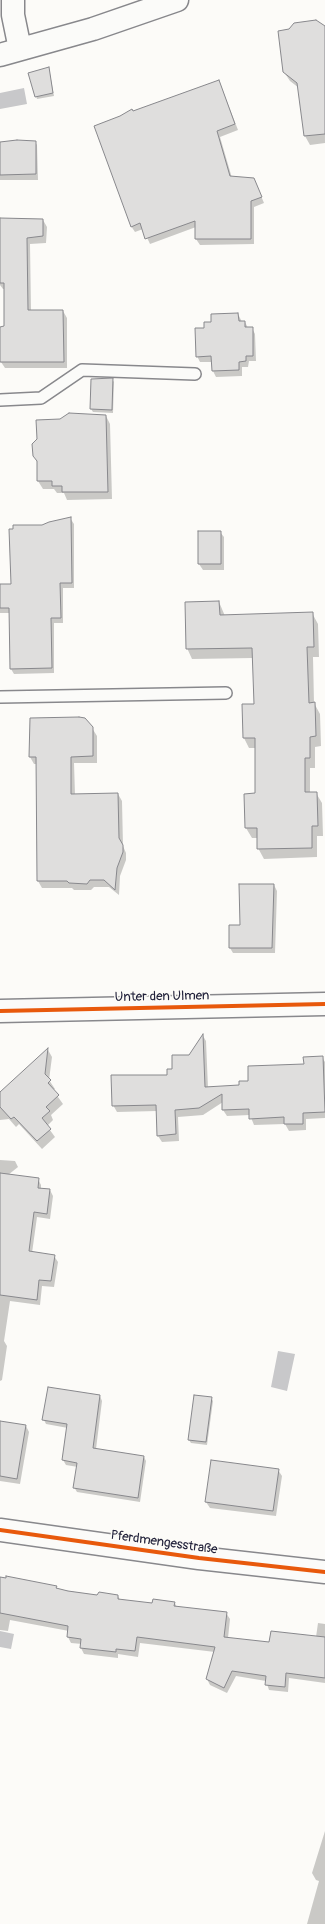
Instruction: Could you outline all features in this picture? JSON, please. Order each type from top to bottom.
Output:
[{"type":"street","points":[[14,0],[10,52],[93,29],[177,0]]},
{"type":"street","name":"Unter den Ulmen","points":[[0,1011],[325,1004]]},
{"type":"street","name":"Pferdmengesstraße","points":[[0,1530],[199,1558],[325,1572]]},
{"type":"lane","points":[[0,400],[41,398],[82,370],[195,374]]},
{"type":"lane","points":[[0,697],[226,693]]},
{"type":"shaded area","points":[[24,88],[27,104],[0,109],[0,93]]},
{"type":"shaded area","points":[[278,1351],[295,1354],[287,1391],[271,1387]]},
{"type":"shaded area","points":[[0,1631],[14,1634],[11,1649],[0,1647]]},
{"type":"building","points":[[316,20],[325,26],[325,134],[304,136],[297,83],[283,72],[278,31],[289,29],[294,23]]},
{"type":"building","points":[[49,67],[53,93],[35,97],[28,73]]},
{"type":"building","points":[[219,80],[235,124],[217,131],[230,176],[254,178],[262,197],[251,201],[251,239],[195,239],[195,221],[145,239],[140,223],[131,227],[94,126],[120,116],[132,109],[133,111]]},
{"type":"building","points":[[17,140],[36,141],[36,174],[0,175],[0,142]]},
{"type":"building","points":[[0,218],[43,219],[43,236],[27,238],[28,310],[63,310],[64,362],[0,362],[0,327],[4,326],[4,283],[0,283]]},
{"type":"building","points":[[238,313],[239,321],[245,321],[245,327],[253,327],[253,356],[246,356],[246,361],[239,362],[239,370],[212,371],[211,356],[196,357],[195,328],[204,328],[204,322],[211,322],[211,314]]},
{"type":"building","points":[[113,378],[112,410],[90,409],[91,379]]},
{"type":"building","points":[[69,413],[106,415],[108,492],[62,492],[62,486],[52,486],[52,481],[37,481],[37,461],[33,456],[32,444],[37,439],[36,420],[60,419]]},
{"type":"building","points":[[71,517],[72,583],[60,583],[61,618],[51,618],[52,668],[10,669],[9,608],[0,608],[0,584],[11,584],[9,529],[13,529],[13,525],[42,525]]},
{"type":"building","points":[[198,531],[221,531],[221,564],[198,564]]},
{"type":"building","points":[[219,601],[220,615],[313,612],[314,647],[307,647],[309,703],[315,702],[316,736],[310,737],[310,758],[305,758],[305,792],[317,792],[318,826],[312,826],[312,848],[257,849],[257,828],[245,828],[244,794],[255,793],[255,738],[243,738],[242,704],[254,704],[252,648],[186,649],[185,602]]},
{"type":"building","points":[[30,718],[85,718],[93,727],[93,756],[71,757],[71,794],[118,793],[119,838],[123,845],[123,852],[117,868],[115,890],[104,880],[90,880],[87,884],[69,883],[67,881],[37,881],[36,757],[29,757]]},
{"type":"building","points":[[239,884],[274,884],[272,948],[229,948],[229,925],[240,925]]},
{"type":"building","points":[[203,1034],[205,1087],[239,1085],[239,1081],[248,1081],[248,1066],[304,1064],[303,1057],[323,1056],[325,1112],[303,1113],[303,1124],[284,1124],[284,1117],[249,1119],[249,1109],[222,1110],[222,1094],[199,1108],[175,1110],[176,1134],[157,1136],[156,1105],[112,1106],[111,1075],[167,1075],[167,1069],[172,1069],[172,1055],[189,1055]]},
{"type":"building","points":[[48,1048],[45,1074],[51,1080],[48,1083],[59,1095],[46,1107],[50,1111],[42,1118],[51,1129],[37,1141],[14,1117],[11,1119],[0,1107],[0,1092]]},
{"type":"building","points":[[0,1173],[39,1178],[38,1188],[50,1189],[47,1214],[34,1212],[29,1251],[55,1255],[51,1281],[39,1280],[37,1300],[0,1295]]},
{"type":"building","points":[[48,1387],[100,1395],[93,1448],[144,1456],[138,1498],[73,1488],[77,1463],[62,1460],[67,1424],[42,1420]]},
{"type":"building","points":[[194,1395],[212,1397],[206,1442],[188,1440]]},
{"type":"building","points":[[0,1421],[26,1425],[17,1479],[0,1476]]},
{"type":"building","points":[[211,1460],[279,1469],[273,1511],[205,1502]]},
{"type":"building","points":[[6,1576],[57,1586],[56,1588],[68,1591],[97,1595],[99,1592],[118,1595],[118,1599],[152,1603],[153,1599],[175,1602],[174,1606],[227,1612],[224,1637],[269,1642],[271,1631],[325,1637],[325,1678],[286,1673],[285,1687],[265,1685],[266,1676],[232,1671],[224,1688],[206,1679],[215,1647],[137,1637],[135,1651],[116,1649],[116,1652],[80,1648],[81,1639],[67,1637],[68,1626],[0,1613],[0,1577],[6,1578]]},
{"type":"cycle path","points":[[0,1011],[325,1004]]},
{"type":"cycle path","points":[[0,1530],[199,1558],[325,1572]]}]
